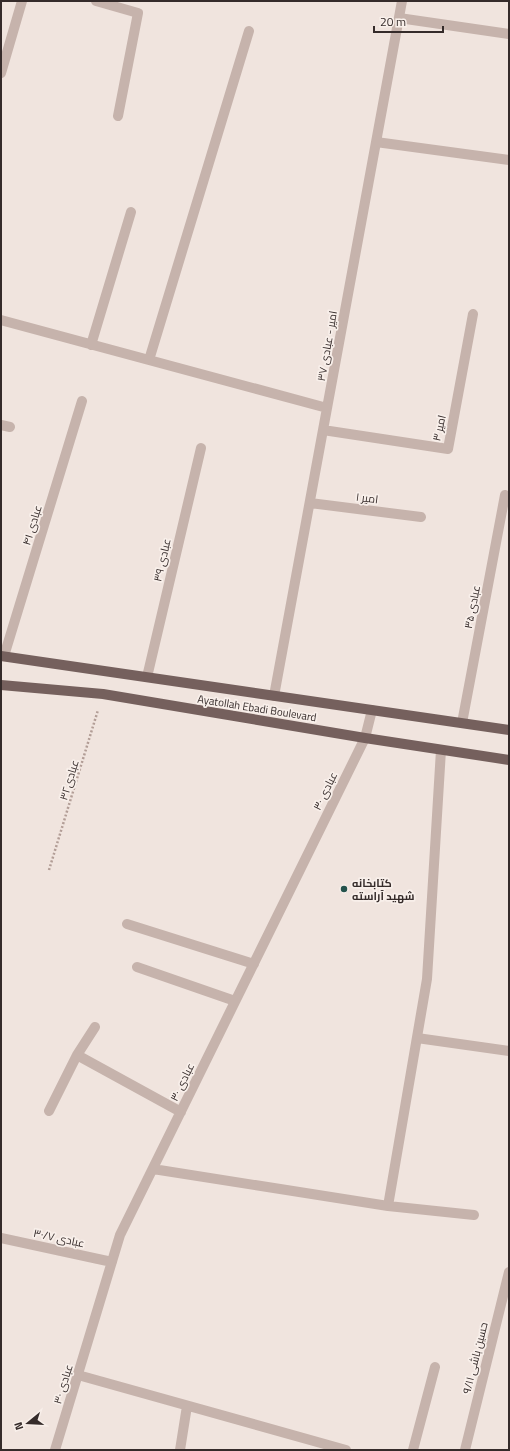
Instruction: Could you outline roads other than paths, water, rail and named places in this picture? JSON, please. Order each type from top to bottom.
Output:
[{"type":"main road","name":"Ayatollah Ebadi Boulevard","points":[[3,656],[509,730]]},
{"type":"main road","name":"Ayatollah Ebadi Boulevard","points":[[1,684],[103,694],[365,738],[509,760]]},
{"type":"street","points":[[1,73],[22,1]]},
{"type":"street","points":[[96,1],[138,13],[118,116]]},
{"type":"street","name":"امیر - عبادی ۳۷","points":[[274,696],[402,1]]},
{"type":"street","points":[[399,18],[509,34]]},
{"type":"street","points":[[149,360],[249,31]]},
{"type":"street","points":[[376,142],[509,160]]},
{"type":"street","points":[[91,345],[131,212]]},
{"type":"street","name":"امیر ۳","points":[[323,430],[448,449],[473,314]]},
{"type":"street","points":[[1,320],[327,408]]},
{"type":"street","name":"عبادی ۴۱","points":[[3,656],[82,401]]},
{"type":"street","name":"عبادی ۳۹","points":[[147,677],[201,448]]},
{"type":"street","name":"عبادی ۳۵","points":[[462,723],[505,495]]},
{"type":"street","name":"امیر ۱","points":[[310,503],[421,517]]},
{"type":"street","name":"عبادی ۳۰","points":[[55,1450],[120,1234],[365,738],[372,710]]},
{"type":"street","points":[[388,1206],[427,979],[441,750]]},
{"type":"street","points":[[127,924],[254,964]]},
{"type":"street","points":[[137,967],[235,1002]]},
{"type":"street","points":[[49,1111],[77,1055],[95,1027]]},
{"type":"street","points":[[417,1038],[509,1051]]},
{"type":"street","points":[[77,1055],[181,1112]]},
{"type":"street","points":[[153,1169],[388,1206],[474,1215]]},
{"type":"street","name":"عبادی ۳۰/۷","points":[[1,1238],[112,1262]]},
{"type":"street","name":"حسین باشی ۹/۱۱","points":[[465,1450],[509,1272]]},
{"type":"street","points":[[413,1450],[435,1367]]},
{"type":"street","points":[[78,1375],[332,1448],[346,1450]]},
{"type":"street","points":[[180,1450],[187,1406]]},
{"type":"place","name":"کتابخانه شهید آراسته","points":[[344,889]]}]
